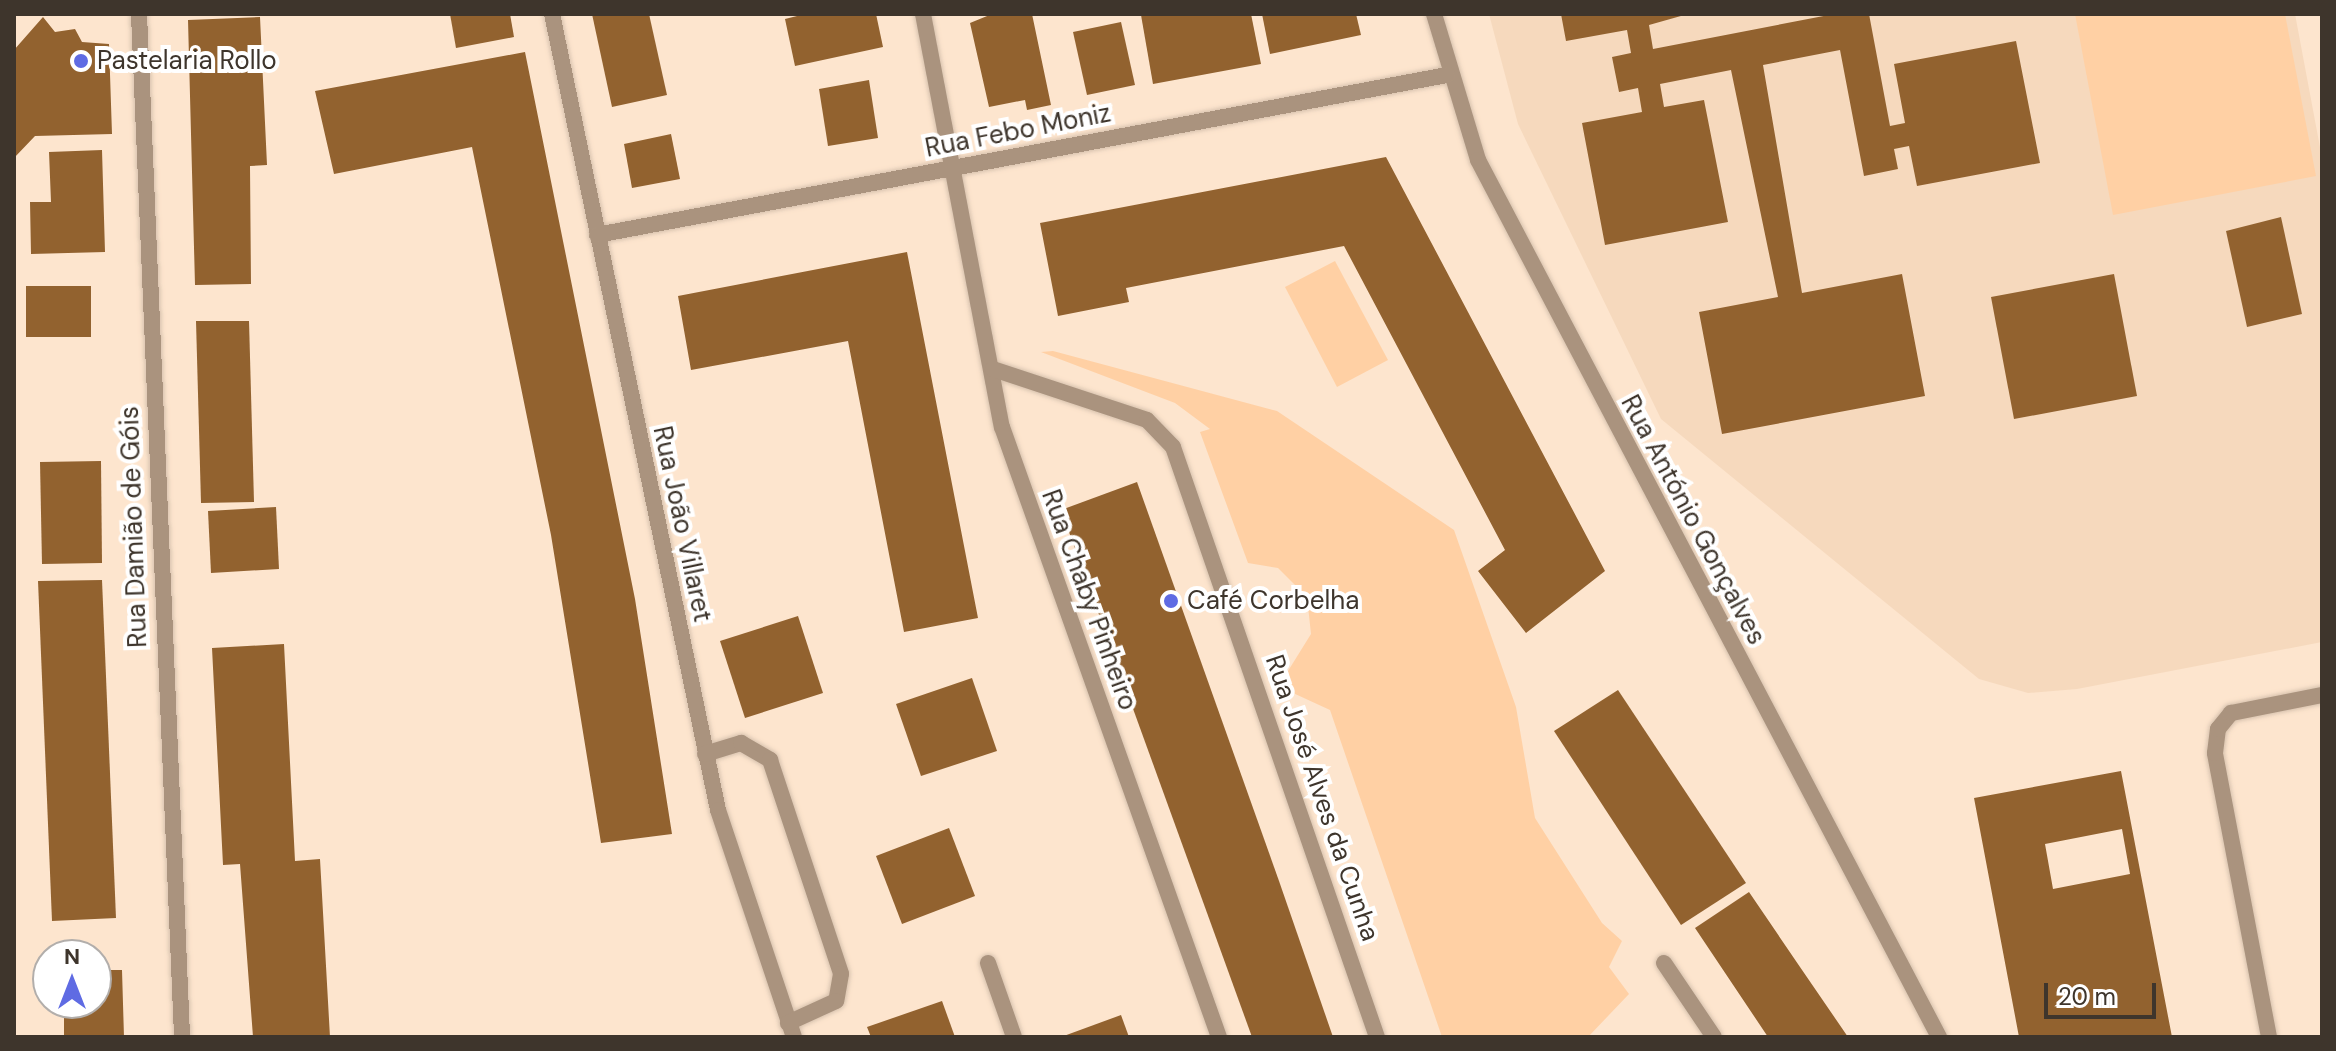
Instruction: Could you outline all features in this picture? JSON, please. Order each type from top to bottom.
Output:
[{"type":"street","name":"Rua Damião de Góis","points":[[139,14],[182,1037]]},
{"type":"street","name":"Rua João Villaret","points":[[552,14],[705,754],[750,920],[791,1030]]},
{"type":"street","name":"Rua Chaby Pinheiro","points":[[923,14],[1002,427],[1219,1037]]},
{"type":"street","name":"Rua António Gonçalves","points":[[1434,14],[1447,75],[1478,160],[1939,1037]]},
{"type":"street","name":"Rua Febo Moniz","points":[[597,235],[1447,75]]},
{"type":"street","name":"Rua José Alves da Cunha","points":[[993,369],[1147,420],[1173,447],[1377,1037]]},
{"type":"street","points":[[2269,1037],[2215,753],[2218,729],[2231,713],[2322,695]]},
{"type":"street","points":[[705,754],[741,743],[770,760],[841,974],[836,1001],[791,1030]]},
{"type":"street","points":[[988,963],[1014,1037]]},
{"type":"street","points":[[1664,963],[1714,1037]]},
{"type":"shaded area","points":[[1489,14],[2295,14],[2322,158],[2322,642],[2077,689],[2028,693],[1979,679],[1661,419],[1518,124]]},
{"type":"shaded area","points":[[2075,14],[2285,14],[2316,176],[2113,215]]},
{"type":"shaded area","points":[[1335,261],[1388,360],[1337,387],[1285,287]]},
{"type":"shaded area","points":[[1053,351],[1277,411],[1454,530],[1516,707],[1535,818],[1602,923],[1622,941],[1609,967],[1629,994],[1588,1037],[1442,1037],[1330,710],[1293,693],[1288,671],[1311,634],[1307,597],[1278,568],[1248,563],[1200,432],[1210,429],[1175,403],[1041,352]]},
{"type":"building","points":[[450,14],[510,14],[514,37],[456,48]]},
{"type":"building","points":[[592,14],[649,14],[667,95],[612,107]]},
{"type":"building","points":[[805,14],[876,14],[883,47],[795,66],[785,19]]},
{"type":"building","points":[[992,14],[1032,14],[1051,105],[1027,110],[1025,100],[989,107],[970,23]]},
{"type":"building","points":[[1251,14],[1261,64],[1153,84],[1141,15]]},
{"type":"building","points":[[1262,14],[1356,14],[1361,35],[1270,54]]},
{"type":"building","points":[[1561,14],[1688,14],[1649,25],[1653,49],[1834,14],[1869,14],[1890,126],[1905,123],[1894,64],[2016,41],[2040,163],[1917,186],[1909,146],[1894,149],[1898,169],[1864,176],[1840,50],[1763,65],[1802,293],[1902,274],[1925,396],[1722,434],[1699,312],[1778,297],[1731,70],[1660,84],[1664,107],[1704,100],[1728,222],[1605,245],[1582,123],[1642,112],[1638,88],[1619,92],[1612,57],[1631,53],[1627,30],[1566,41]]},
{"type":"building","points":[[43,17],[55,32],[75,29],[82,42],[109,44],[112,134],[35,136],[14,158],[14,50]]},
{"type":"building","points":[[260,17],[267,165],[250,166],[251,284],[195,285],[188,20]]},
{"type":"building","points":[[1121,22],[1135,85],[1087,95],[1073,32]]},
{"type":"building","points":[[525,52],[635,599],[672,834],[601,843],[551,535],[472,147],[334,174],[315,91]]},
{"type":"building","points":[[869,80],[878,138],[828,146],[819,89]]},
{"type":"building","points":[[671,134],[680,179],[632,188],[624,144]]},
{"type":"building","points":[[102,150],[105,252],[31,254],[30,202],[51,202],[49,152]]},
{"type":"building","points":[[1386,157],[1605,571],[1526,633],[1478,571],[1505,550],[1344,246],[1126,288],[1129,302],[1058,316],[1040,223]]},
{"type":"building","points":[[2281,217],[2302,314],[2247,327],[2226,231]]},
{"type":"building","points":[[907,252],[978,618],[904,632],[848,341],[691,370],[678,296]]},
{"type":"building","points":[[2114,274],[2137,396],[2014,419],[1991,297]]},
{"type":"building","points":[[26,286],[91,286],[91,337],[26,337]]},
{"type":"building","points":[[196,321],[249,321],[254,502],[201,503]]},
{"type":"building","points":[[101,461],[102,563],[42,564],[40,462]]},
{"type":"building","points":[[1137,482],[1333,1037],[1252,1037],[1061,510]]},
{"type":"building","points":[[276,507],[279,569],[211,573],[208,511]]},
{"type":"building","points":[[102,580],[116,918],[52,921],[38,581]]},
{"type":"building","points":[[798,616],[823,693],[745,718],[720,641]]},
{"type":"building","points":[[284,644],[295,861],[320,859],[330,1037],[253,1037],[240,864],[223,865],[212,648]]},
{"type":"building","points":[[972,678],[997,751],[921,776],[896,704]]},
{"type":"building","points":[[1618,690],[1746,883],[1681,925],[1554,731]]},
{"type":"building","points":[[2121,771],[2172,1037],[2019,1037],[1974,798]],"holes":[[[2122,829],[2130,874],[2053,889],[2045,844]]]},
{"type":"building","points":[[949,828],[975,896],[902,924],[876,856]]},
{"type":"building","points":[[1749,892],[1848,1037],[1768,1037],[1695,928]]},
{"type":"building","points":[[112,970],[122,970],[124,1037],[64,1037],[64,1019],[112,1019]]},
{"type":"building","points":[[942,1001],[955,1037],[871,1037],[867,1027]]},
{"type":"building","points":[[1121,1015],[1129,1037],[1061,1037]]},
{"type":"place","name":"Pastelaria Rollo","points":[[81,61]]},
{"type":"place","name":"Café Corbelha","points":[[1171,601]]}]
